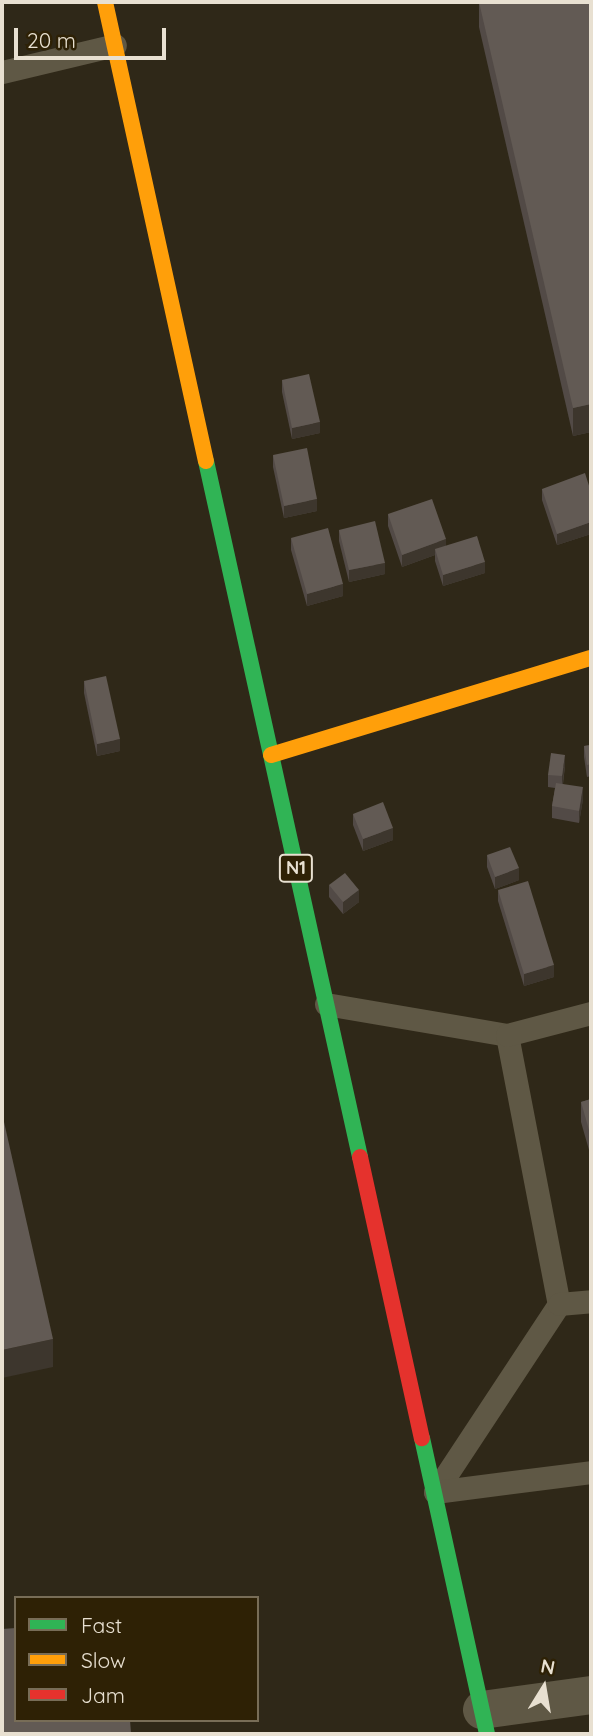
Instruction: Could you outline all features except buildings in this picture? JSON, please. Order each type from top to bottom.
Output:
[{"type":"main road","name":"N1","points":[[105,2],[485,1722]]},
{"type":"main road","points":[[271,755],[591,658]]},
{"type":"street","points":[[485,1722],[591,1695]]},
{"type":"lane","points":[[2,72],[115,45]]},
{"type":"lane","points":[[326,1004],[506,1034],[591,1013]]},
{"type":"lane","points":[[435,1492],[559,1304],[506,1034]]},
{"type":"lane","points":[[559,1304],[591,1301]]},
{"type":"lane","points":[[435,1492],[591,1472]]},
{"type":"traffic: fast","points":[[206,461],[360,1157]]},
{"type":"traffic: fast","points":[[422,1438],[487,1734]]},
{"type":"traffic: slow","points":[[105,2],[206,461]]},
{"type":"traffic: slow","points":[[271,755],[591,658]]},
{"type":"traffic: jam","points":[[360,1157],[422,1438]]}]
